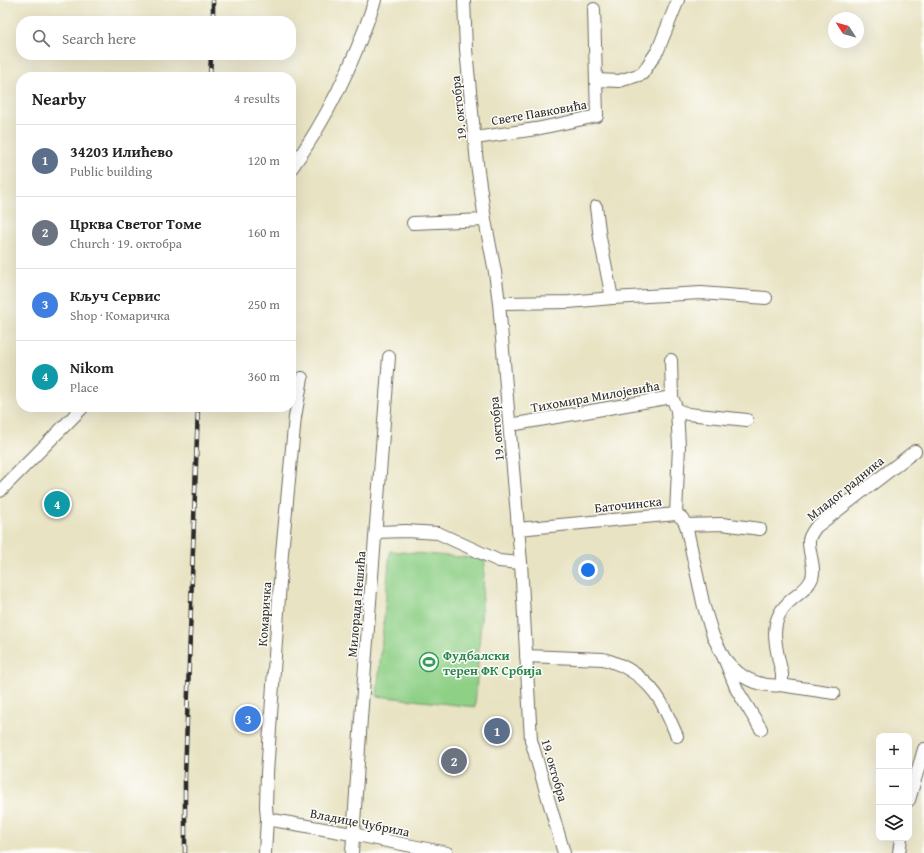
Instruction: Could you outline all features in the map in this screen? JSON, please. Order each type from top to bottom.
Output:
[{"type":"street","points":[[296,161],[328,110],[353,60],[375,0]]},
{"type":"street","name":"19. октобра","points":[[464,0],[466,49],[475,138],[485,220],[495,272],[499,304],[510,425],[521,563],[531,740],[564,853]]},
{"type":"street","points":[[596,80],[619,81],[642,74],[658,50],[678,0]]},
{"type":"street","name":"Свете Павковића","points":[[475,138],[536,129],[597,116],[594,9]]},
{"type":"street","points":[[596,208],[600,238],[612,298]]},
{"type":"street","points":[[413,223],[485,220]]},
{"type":"street","points":[[499,304],[569,302],[701,293],[766,298]]},
{"type":"street","name":"Милорада Нешића","points":[[352,853],[352,834],[389,357]]},
{"type":"street","points":[[671,360],[672,397]]},
{"type":"street","name":"Комаричка","points":[[296,411],[302,378]]},
{"type":"street","name":"Тихомира Милојевића","points":[[510,425],[672,397],[677,410],[679,446],[676,514]]},
{"type":"street","points":[[677,410],[688,414],[747,420]]},
{"type":"street","points":[[0,491],[78,412]]},
{"type":"street","name":"Комаричка","points":[[265,853],[267,780],[282,553],[296,412]]},
{"type":"street","name":"Младог радника","points":[[780,685],[782,674],[774,634],[776,623],[786,605],[812,580],[813,573],[809,540],[811,534],[816,527],[915,451]]},
{"type":"street","name":"Баточинска","points":[[518,529],[676,514],[682,518],[686,525]]},
{"type":"street","points":[[760,529],[722,524],[686,525],[708,622],[713,636],[737,690],[761,729]]},
{"type":"street","points":[[376,532],[406,531],[438,533],[499,561],[521,563]]},
{"type":"street","points":[[526,656],[603,659],[617,663],[629,669],[646,683],[661,702],[677,736]]},
{"type":"street","points":[[724,658],[741,676],[769,686],[780,685],[834,693]]},
{"type":"street","points":[[912,790],[924,749]]},
{"type":"street","name":"Владице Чубрила","points":[[267,819],[440,852]]},
{"type":"street","points":[[899,853],[901,841]]},
{"type":"green space","name":"Фудбалски терен ФК Србија","points":[[390,551],[485,559],[475,707],[377,696]]},
{"type":"railway","points":[[213,0],[213,16]]},
{"type":"railway","points":[[210,72],[211,60]]},
{"type":"railway","points":[[185,853],[185,777],[198,412]]},
{"type":"place","name":"Nikom","points":[[57,504]]},
{"type":"place","name":"Фудбалски терен ФК Србија","points":[[429,662]]},
{"type":"place","name":"Кључ Сервис","points":[[248,719]]},
{"type":"place","name":"34203 Илићево","points":[[497,731]]},
{"type":"place","name":"Црква Светог Томе","points":[[454,761]]}]
